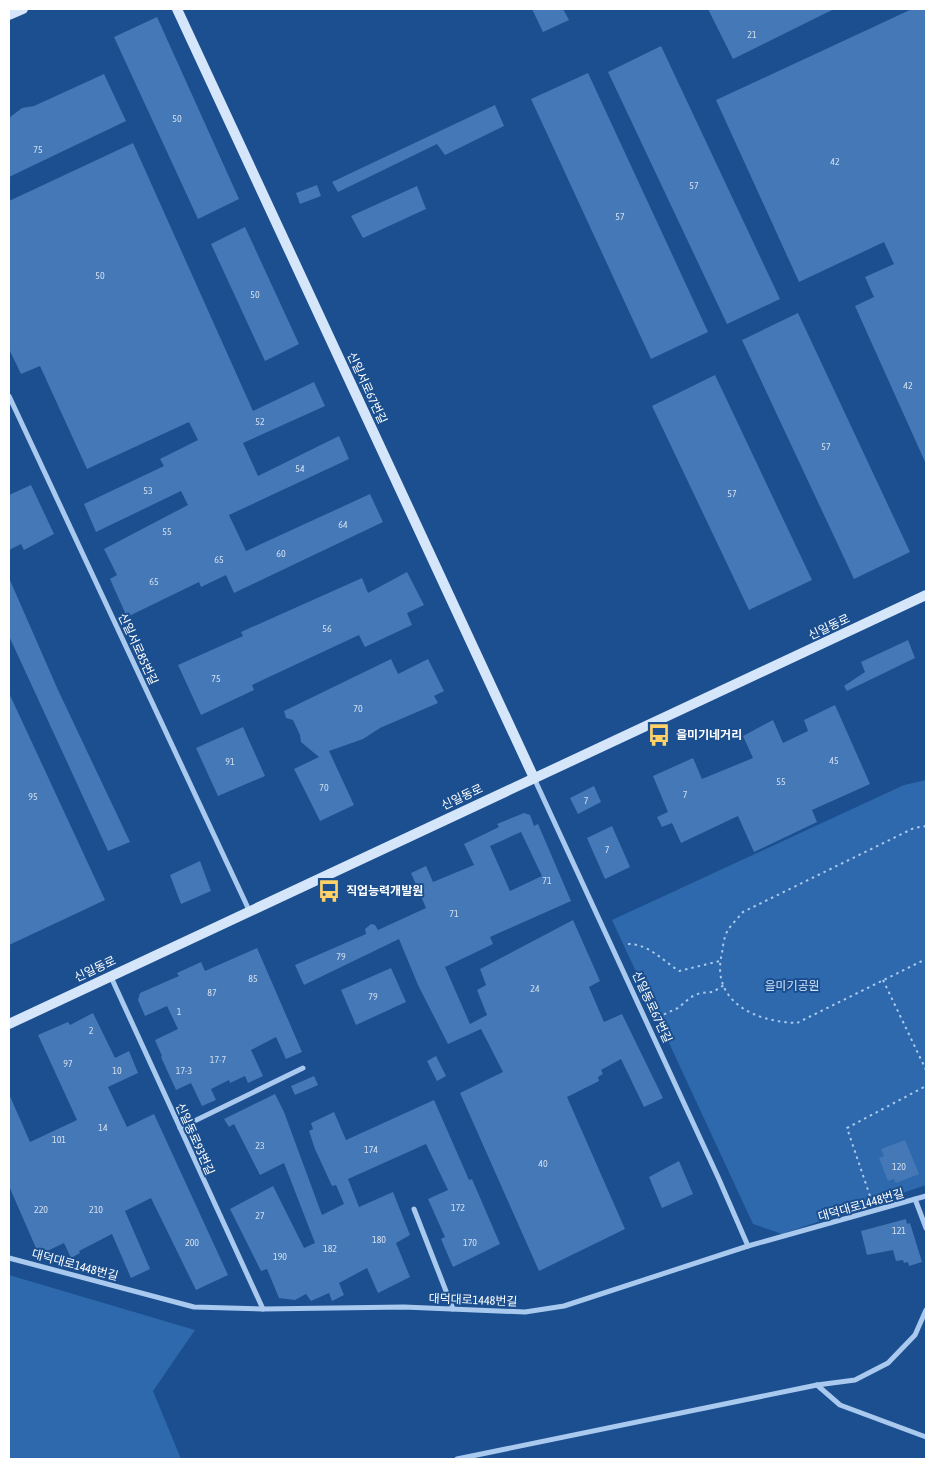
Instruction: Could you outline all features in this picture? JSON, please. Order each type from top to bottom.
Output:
[{"type":"main road","points":[[9,15],[23,9]]},
{"type":"main road","name":"신일서로67번길","points":[[177,9],[534,778]]},
{"type":"main road","name":"신일동로","points":[[9,1024],[249,910],[926,595]]},
{"type":"street","name":"신일서로85번길","points":[[9,396],[249,910]]},
{"type":"street","name":"신일동로67번길","points":[[534,778],[710,1159],[748,1246]]},
{"type":"street","name":"신일동로93번길","points":[[110,976],[263,1309]]},
{"type":"street","points":[[180,1128],[303,1068]]},
{"type":"street","name":"대덕대로1448번길","points":[[9,1258],[194,1306],[263,1309],[404,1307],[525,1312],[564,1306],[748,1246],[926,1196]]},
{"type":"street","points":[[915,1199],[926,1228]]},
{"type":"street","points":[[414,1209],[453,1309]]},
{"type":"street","points":[[457,1459],[817,1385],[855,1380],[888,1363],[915,1335],[926,1310]]},
{"type":"street","points":[[817,1385],[840,1405],[926,1437]]},
{"type":"path","points":[[926,826],[914,828],[743,912],[727,932],[720,961],[724,985],[733,1003],[756,1016],[782,1022],[797,1023],[926,958]]},
{"type":"path","points":[[628,944],[638,944],[649,948],[679,971],[720,961]]},
{"type":"path","points":[[883,980],[926,1070]]},
{"type":"path","points":[[658,1017],[678,1008],[691,997],[700,993],[713,992],[724,985]]},
{"type":"path","points":[[876,1211],[847,1128],[926,1086]]},
{"type":"green space","name":"을미기공원","points":[[926,780],[926,1185],[782,1234],[753,1224],[612,920],[904,785]]},
{"type":"green space","points":[[9,1275],[195,1330],[153,1391],[181,1459],[9,1459]]},
{"type":"building","points":[[532,9],[563,9],[569,20],[543,32]]},
{"type":"building","points":[[708,9],[834,9],[733,59]]},
{"type":"building","points":[[912,9],[926,9],[926,464],[855,306],[874,297],[865,277],[894,264],[884,242],[799,282],[716,100]]},
{"type":"building","points":[[157,17],[239,199],[198,219],[114,37]]},
{"type":"building","points":[[661,46],[780,299],[727,324],[608,72]]},
{"type":"building","points":[[588,73],[708,332],[651,359],[531,99]]},
{"type":"building","points":[[104,74],[126,121],[9,177],[9,118],[22,108],[34,106]]},
{"type":"building","points":[[495,105],[504,126],[445,155],[437,144],[338,192],[332,182]]},
{"type":"building","points":[[133,143],[253,411],[314,382],[325,406],[243,443],[258,476],[339,436],[349,459],[229,515],[246,551],[370,494],[383,522],[234,593],[226,575],[201,587],[199,582],[127,617],[110,579],[117,575],[104,549],[188,505],[181,491],[96,532],[84,504],[164,466],[160,459],[198,440],[189,422],[87,469],[40,366],[21,374],[9,349],[9,201]]},
{"type":"building","points":[[317,185],[321,196],[300,204],[296,193]]},
{"type":"building","points":[[417,186],[426,209],[363,238],[351,216]]},
{"type":"building","points":[[245,227],[299,344],[265,361],[211,244]]},
{"type":"building","points":[[798,313],[910,552],[854,579],[742,340]]},
{"type":"building","points":[[715,375],[812,580],[749,610],[652,406]]},
{"type":"building","points":[[31,485],[54,534],[24,550],[21,544],[9,550],[9,495]]},
{"type":"building","points":[[407,572],[424,605],[407,613],[412,625],[365,647],[359,635],[252,685],[254,690],[201,715],[178,665],[243,636],[241,632],[362,578],[368,593]]},
{"type":"building","points":[[9,578],[58,690],[130,842],[108,851],[9,636]]},
{"type":"building","points":[[908,640],[915,658],[847,691],[844,686],[865,672],[861,662]]},
{"type":"building","points":[[391,659],[398,674],[428,659],[444,691],[434,696],[438,703],[380,728],[363,739],[329,751],[354,805],[320,821],[294,769],[319,757],[301,742],[293,720],[286,718],[284,711]]},
{"type":"building","points":[[9,693],[105,900],[9,945]]},
{"type":"building","points":[[835,705],[870,784],[812,810],[817,822],[754,852],[738,816],[681,843],[672,823],[662,827],[657,817],[668,812],[653,776],[693,758],[702,779],[753,758],[743,736],[773,720],[783,743],[808,731],[804,720]]},
{"type":"building","points":[[243,727],[265,776],[218,796],[196,748]]},
{"type":"building","points":[[594,786],[601,802],[578,814],[570,798]]},
{"type":"building","points":[[524,813],[530,815],[534,826],[538,824],[571,901],[490,937],[493,944],[445,967],[470,1024],[487,1015],[477,990],[486,985],[480,969],[573,920],[600,981],[589,987],[604,1022],[622,1014],[663,1098],[644,1107],[621,1059],[601,1070],[603,1074],[598,1077],[599,1081],[567,1097],[625,1229],[539,1271],[460,1093],[503,1072],[481,1029],[448,1044],[418,985],[399,939],[304,985],[295,965],[366,934],[365,929],[371,924],[375,925],[378,930],[426,908],[411,873],[426,866],[433,882],[474,865],[464,844],[499,827],[497,824]],"holes":[[[521,832],[542,876],[510,891],[490,846]]]},
{"type":"building","points":[[612,826],[630,867],[605,879],[587,838]]},
{"type":"building","points":[[200,861],[211,891],[181,904],[170,875]]},
{"type":"building","points":[[257,948],[302,1052],[286,1059],[276,1037],[251,1050],[263,1076],[248,1083],[245,1076],[230,1083],[229,1080],[211,1089],[216,1100],[202,1106],[191,1083],[176,1090],[155,1040],[178,1029],[167,1006],[145,1016],[138,1000],[140,993],[179,976],[177,973],[201,962],[205,971]]},
{"type":"building","points":[[391,968],[406,1002],[356,1025],[341,990]]},
{"type":"building","points":[[93,1013],[115,1058],[129,1051],[138,1073],[108,1087],[127,1127],[154,1114],[228,1275],[196,1290],[151,1198],[125,1211],[150,1269],[131,1278],[112,1234],[79,1251],[80,1253],[71,1258],[64,1243],[39,1255],[9,1186],[9,1094],[30,1142],[77,1120],[38,1035],[68,1022],[70,1025]]},
{"type":"building","points":[[436,1056],[446,1076],[437,1081],[427,1061]]},
{"type":"building","points":[[314,1076],[318,1085],[295,1095],[291,1086]]},
{"type":"building","points":[[275,1094],[284,1112],[322,1215],[344,1204],[336,1185],[332,1186],[315,1149],[309,1131],[313,1129],[311,1123],[334,1112],[346,1140],[434,1100],[469,1180],[472,1179],[500,1244],[453,1267],[441,1239],[445,1237],[428,1199],[448,1190],[426,1144],[348,1179],[359,1207],[393,1192],[410,1235],[396,1243],[410,1277],[378,1293],[367,1268],[339,1283],[344,1295],[332,1301],[329,1293],[311,1301],[306,1294],[295,1300],[279,1298],[267,1269],[261,1271],[230,1209],[273,1186],[304,1248],[315,1243],[284,1163],[260,1175],[234,1124],[229,1127],[224,1119]]},
{"type":"building","points":[[905,1140],[919,1174],[896,1183],[894,1179],[888,1181],[879,1158],[884,1156],[881,1149]]},
{"type":"building","points":[[679,1161],[693,1194],[662,1208],[649,1177]]},
{"type":"building","points":[[906,1219],[907,1224],[910,1223],[922,1262],[909,1266],[908,1262],[904,1263],[903,1260],[896,1261],[893,1250],[867,1255],[861,1231]]},
{"type":"place","name":"을미기네거리","points":[[659,735]]},
{"type":"place","name":"직업능력개발원","points":[[329,891]]}]
